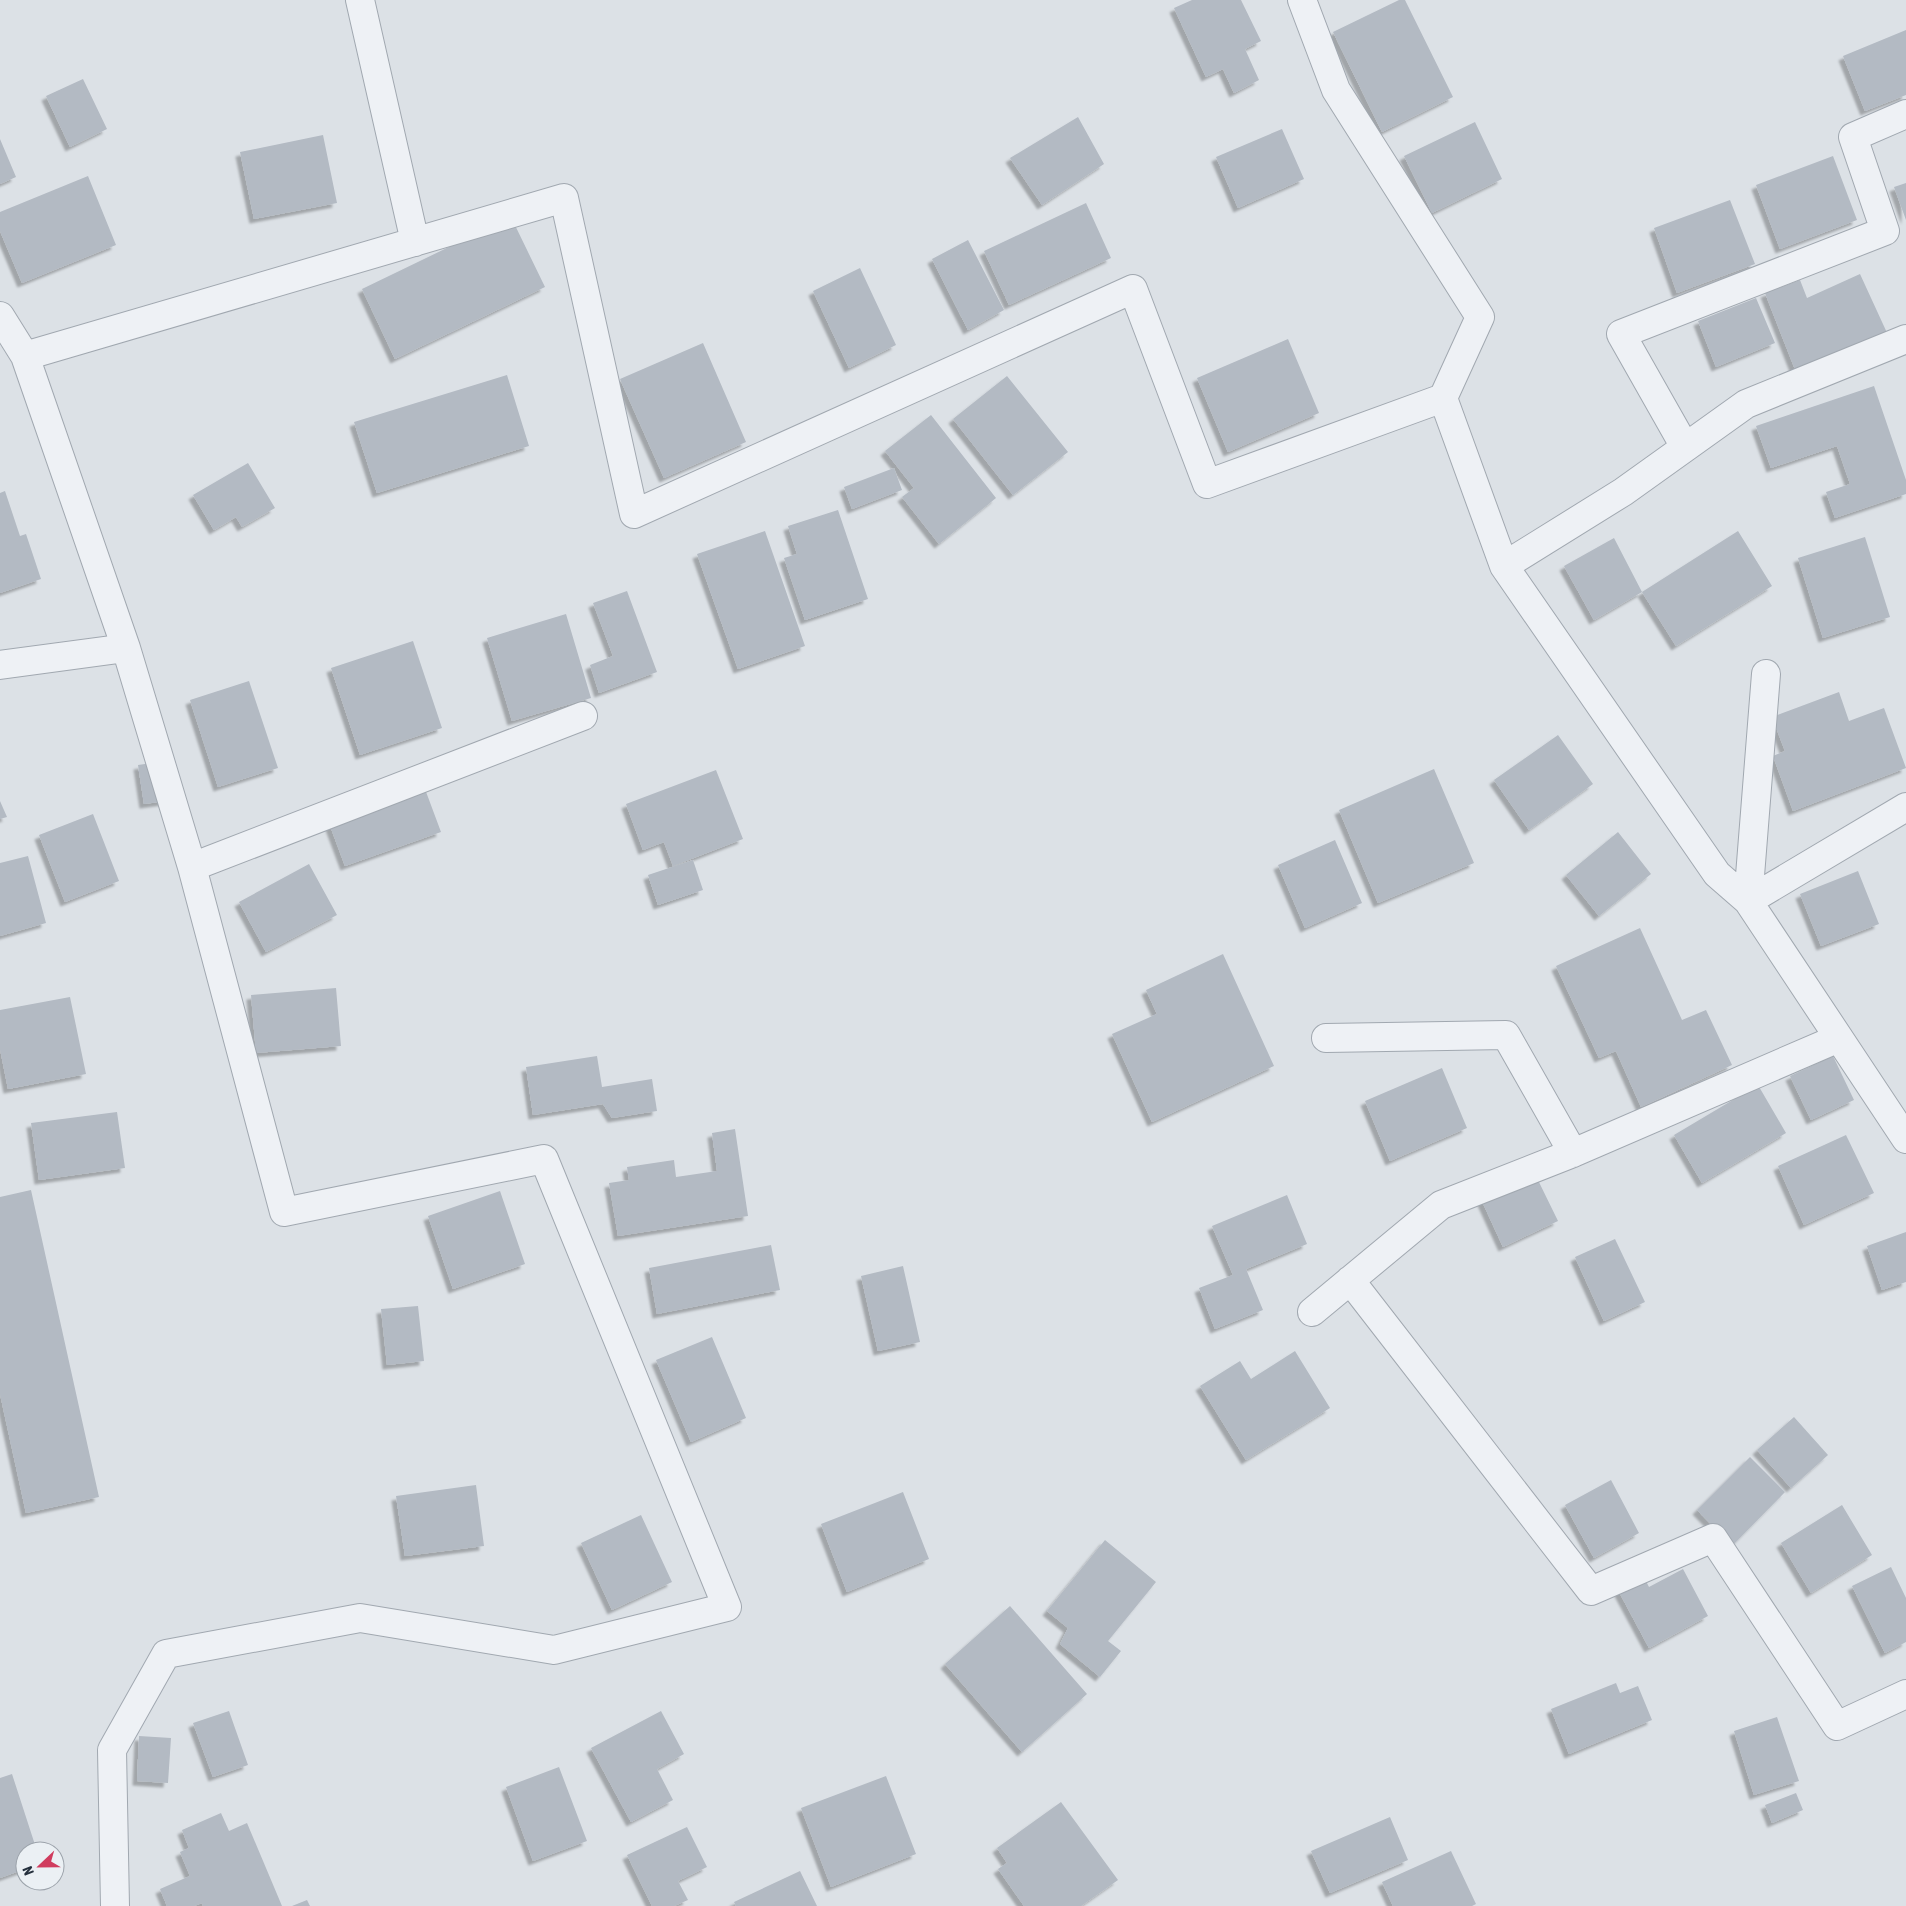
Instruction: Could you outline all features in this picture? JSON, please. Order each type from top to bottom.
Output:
[{"type":"street","points":[[360,0],[415,242]]},
{"type":"street","points":[[1302,0],[1336,90],[1480,317],[1443,398],[1504,566],[1717,874],[1748,901],[1906,1139]]},
{"type":"street","points":[[1686,447],[1621,334],[1885,231],[1852,137],[1906,114]]},
{"type":"street","points":[[25,356],[564,198],[634,514],[1133,288],[1207,484],[1443,398]]},
{"type":"street","points":[[0,316],[25,356],[126,648],[192,866],[284,1212],[544,1159],[728,1606],[554,1650],[360,1618],[166,1654],[112,1750],[115,1906]]},
{"type":"street","points":[[1504,566],[1623,492],[1746,404],[1906,339]]},
{"type":"street","points":[[0,665],[126,648]]},
{"type":"street","points":[[1748,901],[1766,674]]},
{"type":"street","points":[[192,866],[583,716]]},
{"type":"street","points":[[1748,901],[1906,807]]},
{"type":"street","points":[[1326,1038],[1506,1035],[1573,1153]]},
{"type":"street","points":[[1312,1312],[1441,1205],[1573,1153],[1839,1038]]},
{"type":"street","points":[[1350,1280],[1591,1590],[1713,1538],[1837,1726],[1906,1694]]},
{"type":"building","points":[[1192,0],[1241,0],[1261,41],[1245,49],[1259,80],[1234,93],[1223,69],[1206,77],[1174,8]]},
{"type":"building","points":[[1399,0],[1405,0],[1453,97],[1382,132],[1333,32]]},
{"type":"building","points":[[1906,30],[1906,95],[1865,111],[1843,56]]},
{"type":"building","points":[[83,79],[107,129],[70,147],[46,96]]},
{"type":"building","points":[[1078,117],[1104,164],[1042,205],[1010,158]]},
{"type":"building","points":[[1475,122],[1502,179],[1432,213],[1404,156]]},
{"type":"building","points":[[1282,129],[1304,179],[1238,208],[1216,157]]},
{"type":"building","points":[[323,135],[337,203],[254,219],[240,152]]},
{"type":"building","points":[[0,139],[16,177],[0,184]]},
{"type":"building","points":[[1833,156],[1857,220],[1780,249],[1756,185]]},
{"type":"building","points":[[88,176],[116,245],[22,283],[0,231],[0,212]]},
{"type":"building","points":[[1906,183],[1906,220],[1894,187]]},
{"type":"building","points":[[1730,200],[1755,264],[1677,293],[1654,228]]},
{"type":"building","points":[[1086,203],[1111,258],[1009,305],[984,251]]},
{"type":"building","points":[[511,217],[545,287],[395,359],[362,289]]},
{"type":"building","points":[[968,240],[1004,310],[968,330],[932,259]]},
{"type":"building","points":[[860,268],[896,345],[849,368],[813,291]]},
{"type":"building","points":[[1860,274],[1888,335],[1796,372],[1765,293],[1800,280],[1807,298]]},
{"type":"building","points":[[1756,298],[1775,343],[1716,367],[1698,321]]},
{"type":"building","points":[[1288,339],[1319,413],[1228,452],[1197,378]]},
{"type":"building","points":[[703,343],[746,442],[664,478],[620,379]]},
{"type":"building","points":[[507,375],[529,446],[377,493],[354,422]]},
{"type":"building","points":[[1007,376],[1068,452],[1013,495],[953,419]]},
{"type":"building","points":[[1874,386],[1906,480],[1906,494],[1835,518],[1826,492],[1850,484],[1837,446],[1771,468],[1756,426]]},
{"type":"building","points":[[931,415],[996,498],[939,544],[902,497],[914,488],[885,451]]},
{"type":"building","points":[[248,463],[275,508],[242,527],[236,517],[214,530],[193,495]]},
{"type":"building","points":[[894,468],[902,490],[852,509],[844,487]]},
{"type":"building","points":[[5,491],[20,536],[26,534],[41,579],[0,593],[0,493]]},
{"type":"building","points":[[838,510],[868,599],[805,620],[784,558],[797,554],[788,526]]},
{"type":"building","points":[[765,531],[805,646],[738,669],[697,554]]},
{"type":"building","points":[[1738,531],[1772,586],[1676,646],[1642,592]]},
{"type":"building","points":[[1865,537],[1890,617],[1823,638],[1798,558]]},
{"type":"building","points":[[1614,538],[1642,592],[1594,620],[1564,566]]},
{"type":"building","points":[[627,591],[657,672],[599,693],[590,665],[613,656],[593,603]]},
{"type":"building","points":[[566,614],[591,698],[512,721],[487,638]]},
{"type":"building","points":[[413,641],[442,728],[360,755],[331,668]]},
{"type":"building","points":[[249,681],[278,768],[218,787],[190,700]]},
{"type":"building","points":[[1839,692],[1849,721],[1884,708],[1906,768],[1793,811],[1773,756],[1785,751],[1772,717]]},
{"type":"building","points":[[1558,735],[1593,784],[1529,830],[1494,780]]},
{"type":"building","points":[[166,761],[173,800],[144,804],[138,765]]},
{"type":"building","points":[[1434,769],[1474,863],[1378,903],[1339,810]]},
{"type":"building","points":[[716,770],[743,839],[673,866],[664,842],[643,850],[626,804]]},
{"type":"building","points":[[422,781],[441,832],[345,866],[326,815]]},
{"type":"building","points":[[0,801],[7,817],[0,819]]},
{"type":"building","points":[[93,814],[119,881],[65,902],[39,835]]},
{"type":"building","points":[[1618,832],[1651,874],[1599,916],[1566,875]]},
{"type":"building","points":[[1335,840],[1362,903],[1305,928],[1278,865]]},
{"type":"building","points":[[28,856],[46,923],[0,936],[0,863]]},
{"type":"building","points":[[693,860],[703,890],[658,905],[648,875]]},
{"type":"building","points":[[309,864],[337,915],[266,952],[239,902]]},
{"type":"building","points":[[1858,871],[1879,924],[1821,946],[1800,894]]},
{"type":"building","points":[[1640,928],[1682,1020],[1706,1010],[1732,1065],[1641,1107],[1616,1051],[1599,1058],[1556,966]]},
{"type":"building","points":[[1223,954],[1274,1066],[1152,1122],[1112,1034],[1157,1014],[1146,990]]},
{"type":"building","points":[[336,988],[341,1046],[256,1053],[251,995]]},
{"type":"building","points":[[70,997],[86,1074],[8,1089],[0,1049],[0,1010]]},
{"type":"building","points":[[597,1056],[602,1087],[652,1079],[657,1111],[612,1118],[603,1104],[533,1115],[526,1067]]},
{"type":"building","points":[[1833,1056],[1854,1100],[1811,1120],[1790,1076]]},
{"type":"building","points":[[1442,1068],[1467,1128],[1390,1161],[1365,1101]]},
{"type":"building","points":[[1758,1085],[1786,1133],[1702,1183],[1674,1135]]},
{"type":"building","points":[[117,1112],[125,1168],[39,1180],[31,1123]]},
{"type":"building","points":[[735,1129],[748,1216],[618,1236],[609,1183],[629,1180],[627,1167],[674,1160],[676,1177],[717,1171],[712,1133]]},
{"type":"building","points":[[1846,1135],[1874,1193],[1804,1225],[1778,1166]]},
{"type":"building","points":[[1535,1174],[1558,1221],[1503,1247],[1481,1199]]},
{"type":"building","points":[[31,1190],[99,1497],[26,1513],[0,1394],[0,1197]]},
{"type":"building","points":[[500,1191],[525,1264],[453,1289],[428,1216]]},
{"type":"building","points":[[1287,1195],[1307,1244],[1246,1269],[1263,1310],[1215,1329],[1199,1288],[1233,1275],[1212,1226]]},
{"type":"building","points":[[1906,1232],[1906,1282],[1882,1290],[1867,1246]]},
{"type":"building","points":[[1615,1239],[1645,1302],[1604,1321],[1575,1257]]},
{"type":"building","points":[[771,1245],[780,1290],[657,1314],[649,1268]]},
{"type":"building","points":[[903,1266],[920,1342],[878,1351],[861,1276]]},
{"type":"building","points":[[418,1306],[424,1361],[387,1365],[381,1309]]},
{"type":"building","points":[[712,1337],[746,1418],[691,1442],[656,1360]]},
{"type":"building","points":[[1295,1351],[1330,1408],[1246,1460],[1200,1386],[1240,1361],[1251,1379]]},
{"type":"building","points":[[1794,1417],[1828,1455],[1791,1488],[1757,1450]]},
{"type":"building","points":[[1750,1457],[1785,1492],[1732,1546],[1697,1510]]},
{"type":"building","points":[[1611,1480],[1639,1533],[1594,1558],[1565,1505]]},
{"type":"building","points":[[476,1485],[484,1546],[405,1556],[396,1496]]},
{"type":"building","points":[[903,1492],[929,1559],[847,1592],[821,1524]]},
{"type":"building","points":[[1842,1505],[1872,1555],[1811,1593],[1781,1543]]},
{"type":"building","points":[[641,1515],[672,1582],[612,1610],[581,1543]]},
{"type":"building","points":[[1105,1540],[1156,1582],[1108,1641],[1121,1651],[1100,1677],[1060,1644],[1068,1628],[1047,1611]]},
{"type":"building","points":[[1891,1567],[1906,1598],[1906,1642],[1885,1653],[1852,1586]]},
{"type":"building","points":[[1683,1569],[1708,1616],[1649,1648],[1618,1590],[1644,1577],[1649,1587]]},
{"type":"building","points":[[1010,1606],[1087,1694],[1022,1752],[945,1664]]},
{"type":"building","points":[[1616,1683],[1620,1693],[1638,1686],[1652,1720],[1569,1754],[1551,1709]]},
{"type":"building","points":[[229,1711],[248,1765],[213,1777],[193,1723]]},
{"type":"building","points":[[661,1711],[684,1754],[657,1769],[673,1800],[631,1822],[591,1748]]},
{"type":"building","points":[[1777,1717],[1799,1781],[1754,1795],[1734,1731]]},
{"type":"building","points":[[139,1736],[171,1738],[168,1783],[137,1781]]},
{"type":"building","points":[[559,1767],[587,1841],[533,1861],[506,1787]]},
{"type":"building","points":[[12,1774],[34,1841],[15,1841],[15,1873],[0,1878],[0,1778]]},
{"type":"building","points":[[886,1776],[916,1854],[831,1887],[801,1808]]},
{"type":"building","points":[[1796,1793],[1803,1810],[1772,1823],[1765,1805]]},
{"type":"building","points":[[1061,1802],[1118,1880],[1081,1906],[1024,1906],[998,1869],[1007,1863],[997,1848]]},
{"type":"building","points":[[221,1813],[229,1831],[247,1823],[282,1906],[203,1906],[202,1903],[194,1906],[167,1906],[160,1889],[190,1876],[180,1852],[189,1848],[182,1830]]},
{"type":"building","points":[[1390,1817],[1408,1860],[1330,1893],[1311,1851]]},
{"type":"building","points":[[687,1827],[707,1867],[678,1881],[688,1900],[674,1906],[652,1906],[627,1855]]},
{"type":"building","points":[[1451,1851],[1476,1904],[1472,1906],[1393,1906],[1382,1882]]},
{"type":"building","points":[[800,1871],[817,1906],[736,1906],[734,1902]]},
{"type":"building","points":[[307,1900],[310,1906],[292,1906]]}]
